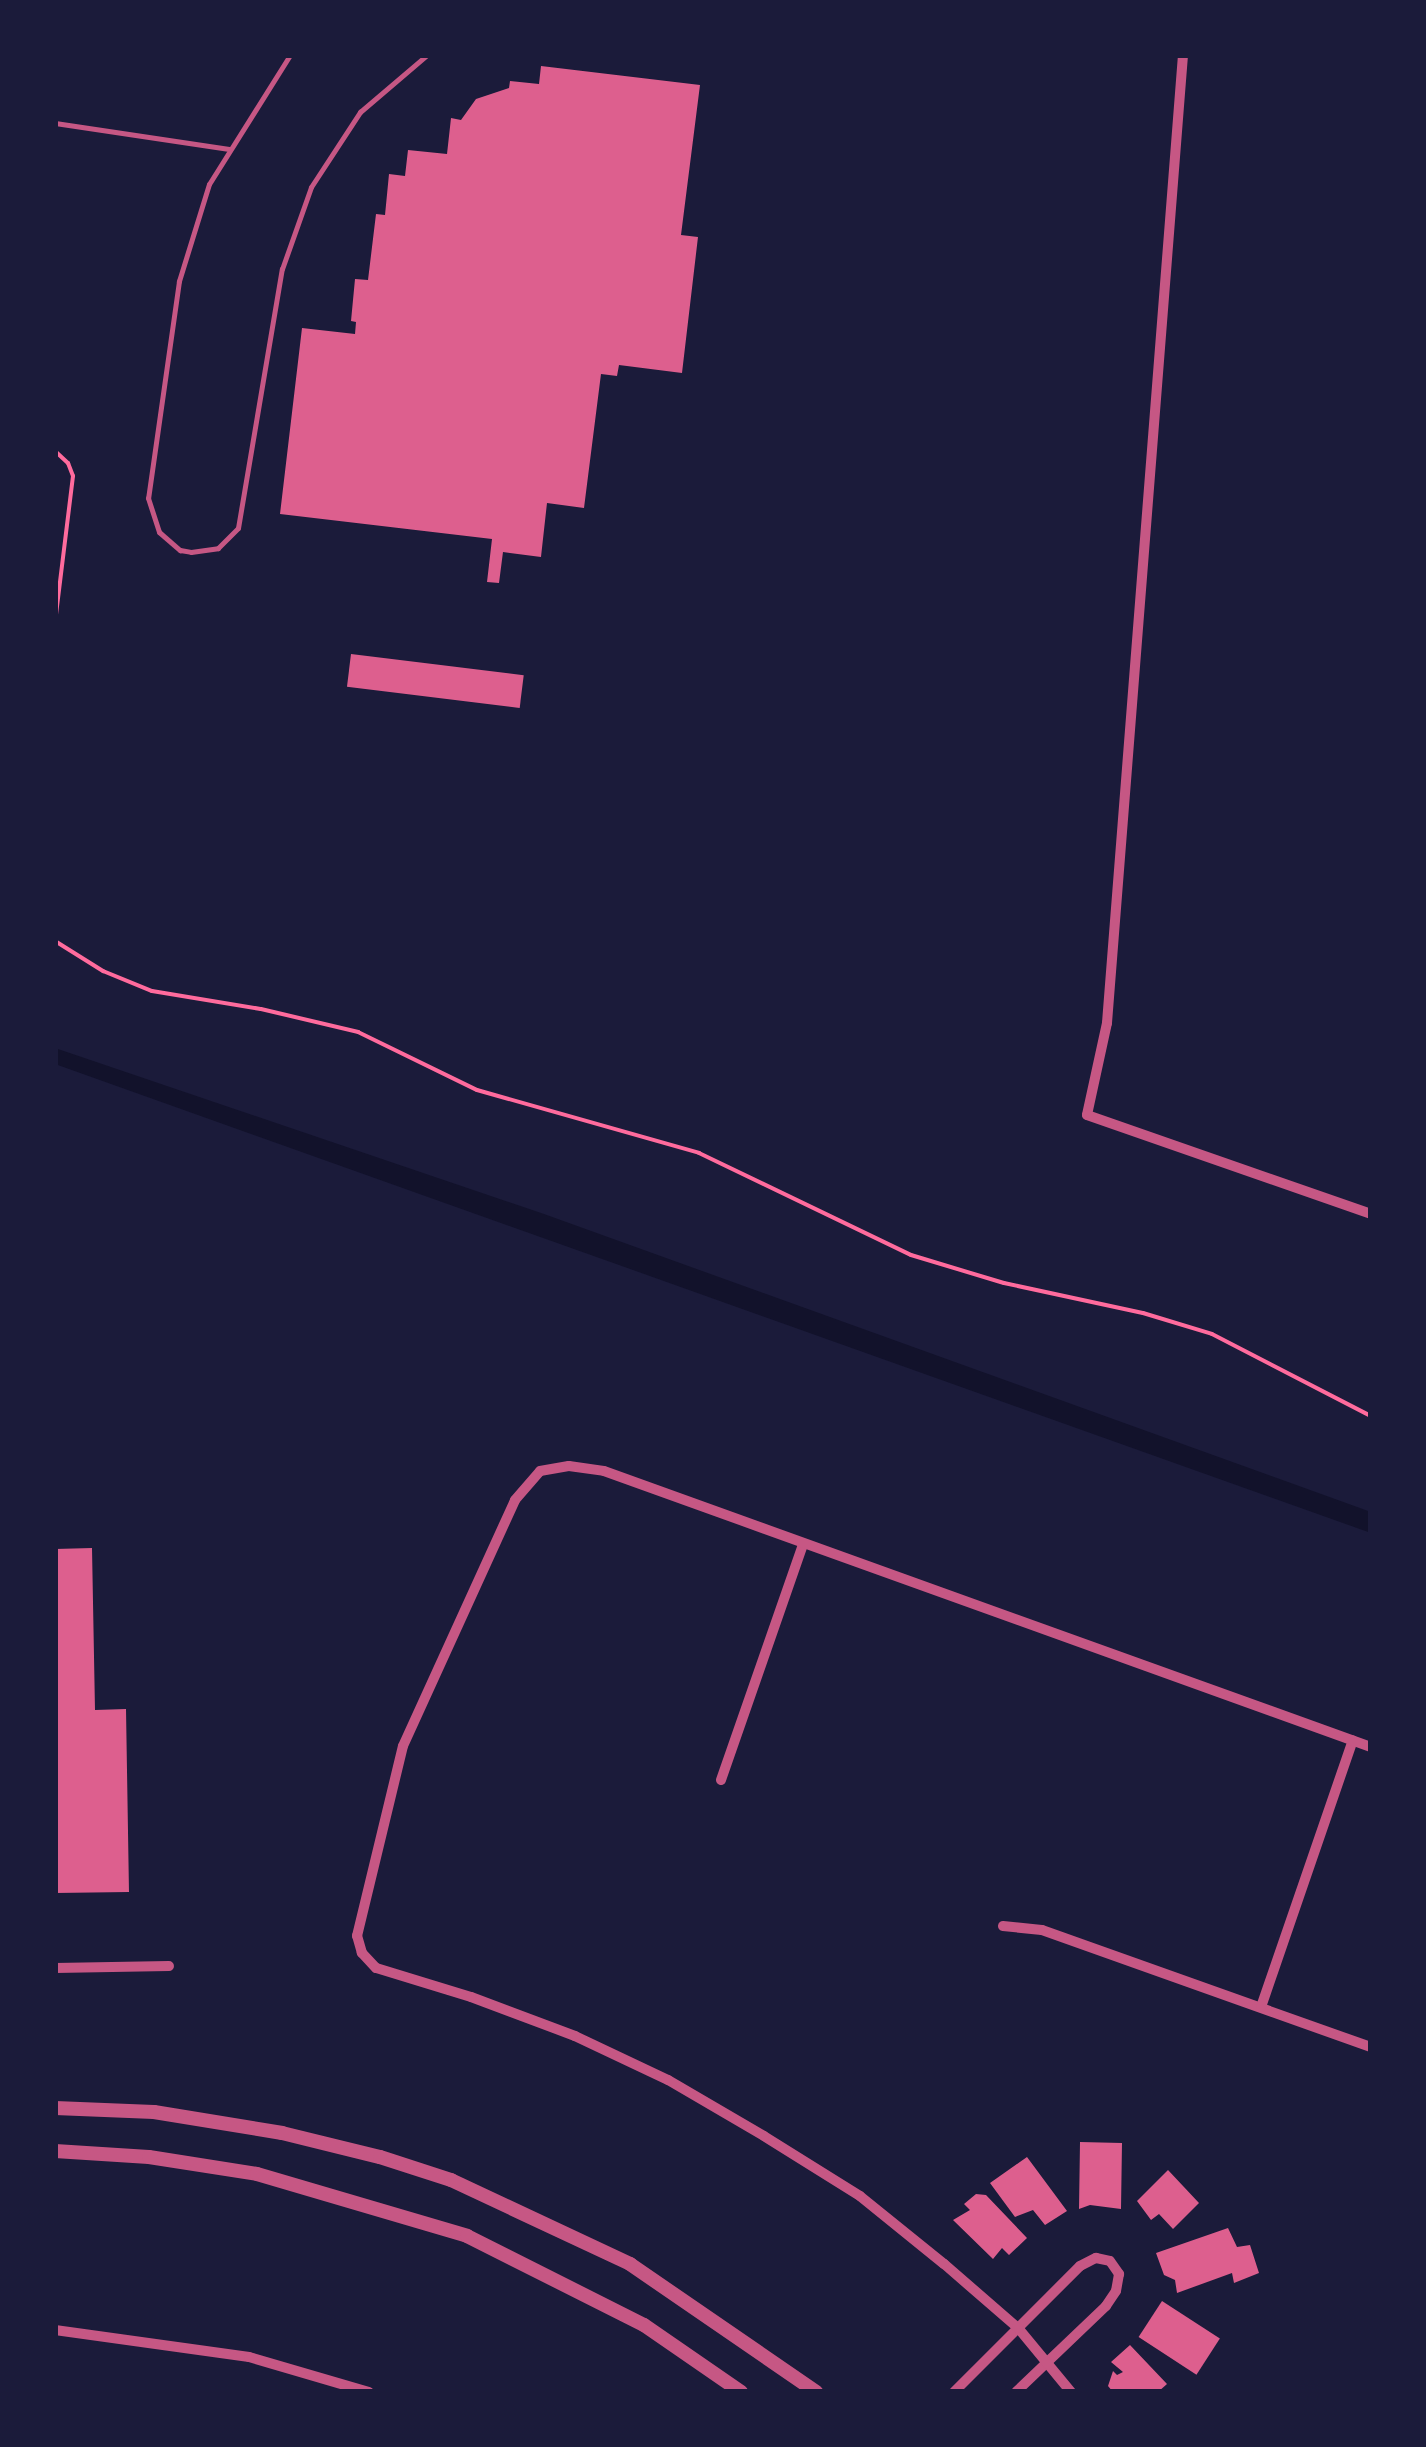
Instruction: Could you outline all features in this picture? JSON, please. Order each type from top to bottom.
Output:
[{"type":"street","points":[[1182,55],[1107,1023],[1086,1115],[1371,1214]]},
{"type":"street","points":[[1072,2392],[1018,2328],[860,2196],[668,2080],[575,2036],[471,1996],[376,1968],[362,1954],[357,1936],[402,1746],[515,1500],[540,1472],[569,1466],[604,1471],[1371,1746]]},
{"type":"street","points":[[721,1780],[803,1544]]},
{"type":"street","points":[[1261,2007],[1353,1740]]},
{"type":"street","points":[[1003,1926],[1042,1930],[1371,2047]]},
{"type":"street","points":[[55,1968],[169,1966]]},
{"type":"street","points":[[55,2108],[154,2112],[282,2133],[451,2180],[630,2264],[816,2392]]},
{"type":"street","points":[[55,2152],[149,2158],[257,2174],[467,2236],[644,2325],[741,2392]]},
{"type":"street","points":[[954,2392],[1080,2266],[1096,2258],[1110,2261],[1118,2274],[1116,2291],[1016,2392]]},
{"type":"street","points":[[55,2330],[249,2357],[369,2392]]},
{"type":"lane","points":[[290,55],[209,184],[183,263],[148,498],[159,532],[180,550],[218,548],[238,528],[282,269],[312,187],[360,112],[427,55]]},
{"type":"lane","points":[[55,123],[229,149]]},
{"type":"path","points":[[55,451],[68,463],[73,476],[55,622]]},
{"type":"path","points":[[55,941],[102,971],[152,992],[262,1009],[358,1032],[477,1090],[699,1153],[911,1255],[1040,1293],[1144,1313],[1212,1334],[1371,1416]]},
{"type":"shaded area","points":[[55,1048],[544,1214],[1371,1512],[1371,1533],[55,1064]]},
{"type":"building","points":[[541,66],[700,85],[681,235],[698,237],[682,373],[619,365],[617,376],[601,374],[584,508],[547,503],[541,557],[503,552],[499,583],[487,582],[492,539],[280,514],[302,328],[355,334],[356,322],[351,321],[355,279],[368,280],[376,214],[385,215],[389,174],[405,176],[408,150],[447,154],[451,118],[461,120],[476,99],[509,88],[510,81],[539,84]]},
{"type":"building","points":[[351,654],[524,675],[520,708],[347,687]]},
{"type":"building","points":[[92,1548],[95,1710],[126,1709],[129,1892],[55,1893],[55,1549]]},
{"type":"building","points":[[1080,2142],[1122,2143],[1121,2209],[1090,2205],[1079,2209]]},
{"type":"building","points":[[1027,2157],[1067,2211],[1045,2225],[1033,2210],[1015,2217],[990,2183]]},
{"type":"building","points":[[1168,2170],[1199,2203],[1173,2229],[1159,2214],[1151,2220],[1137,2201]]},
{"type":"building","points":[[976,2194],[986,2195],[1027,2238],[1009,2255],[1002,2248],[993,2259],[953,2220],[970,2210],[964,2204]]},
{"type":"building","points":[[1228,2228],[1237,2247],[1250,2245],[1259,2273],[1234,2283],[1232,2273],[1177,2293],[1175,2280],[1164,2275],[1156,2253]]},
{"type":"building","points":[[1162,2301],[1220,2339],[1196,2375],[1139,2337]]},
{"type":"building","points":[[1130,2345],[1167,2384],[1158,2392],[1113,2392],[1108,2386],[1113,2371],[1117,2375],[1123,2372],[1111,2362]]}]
